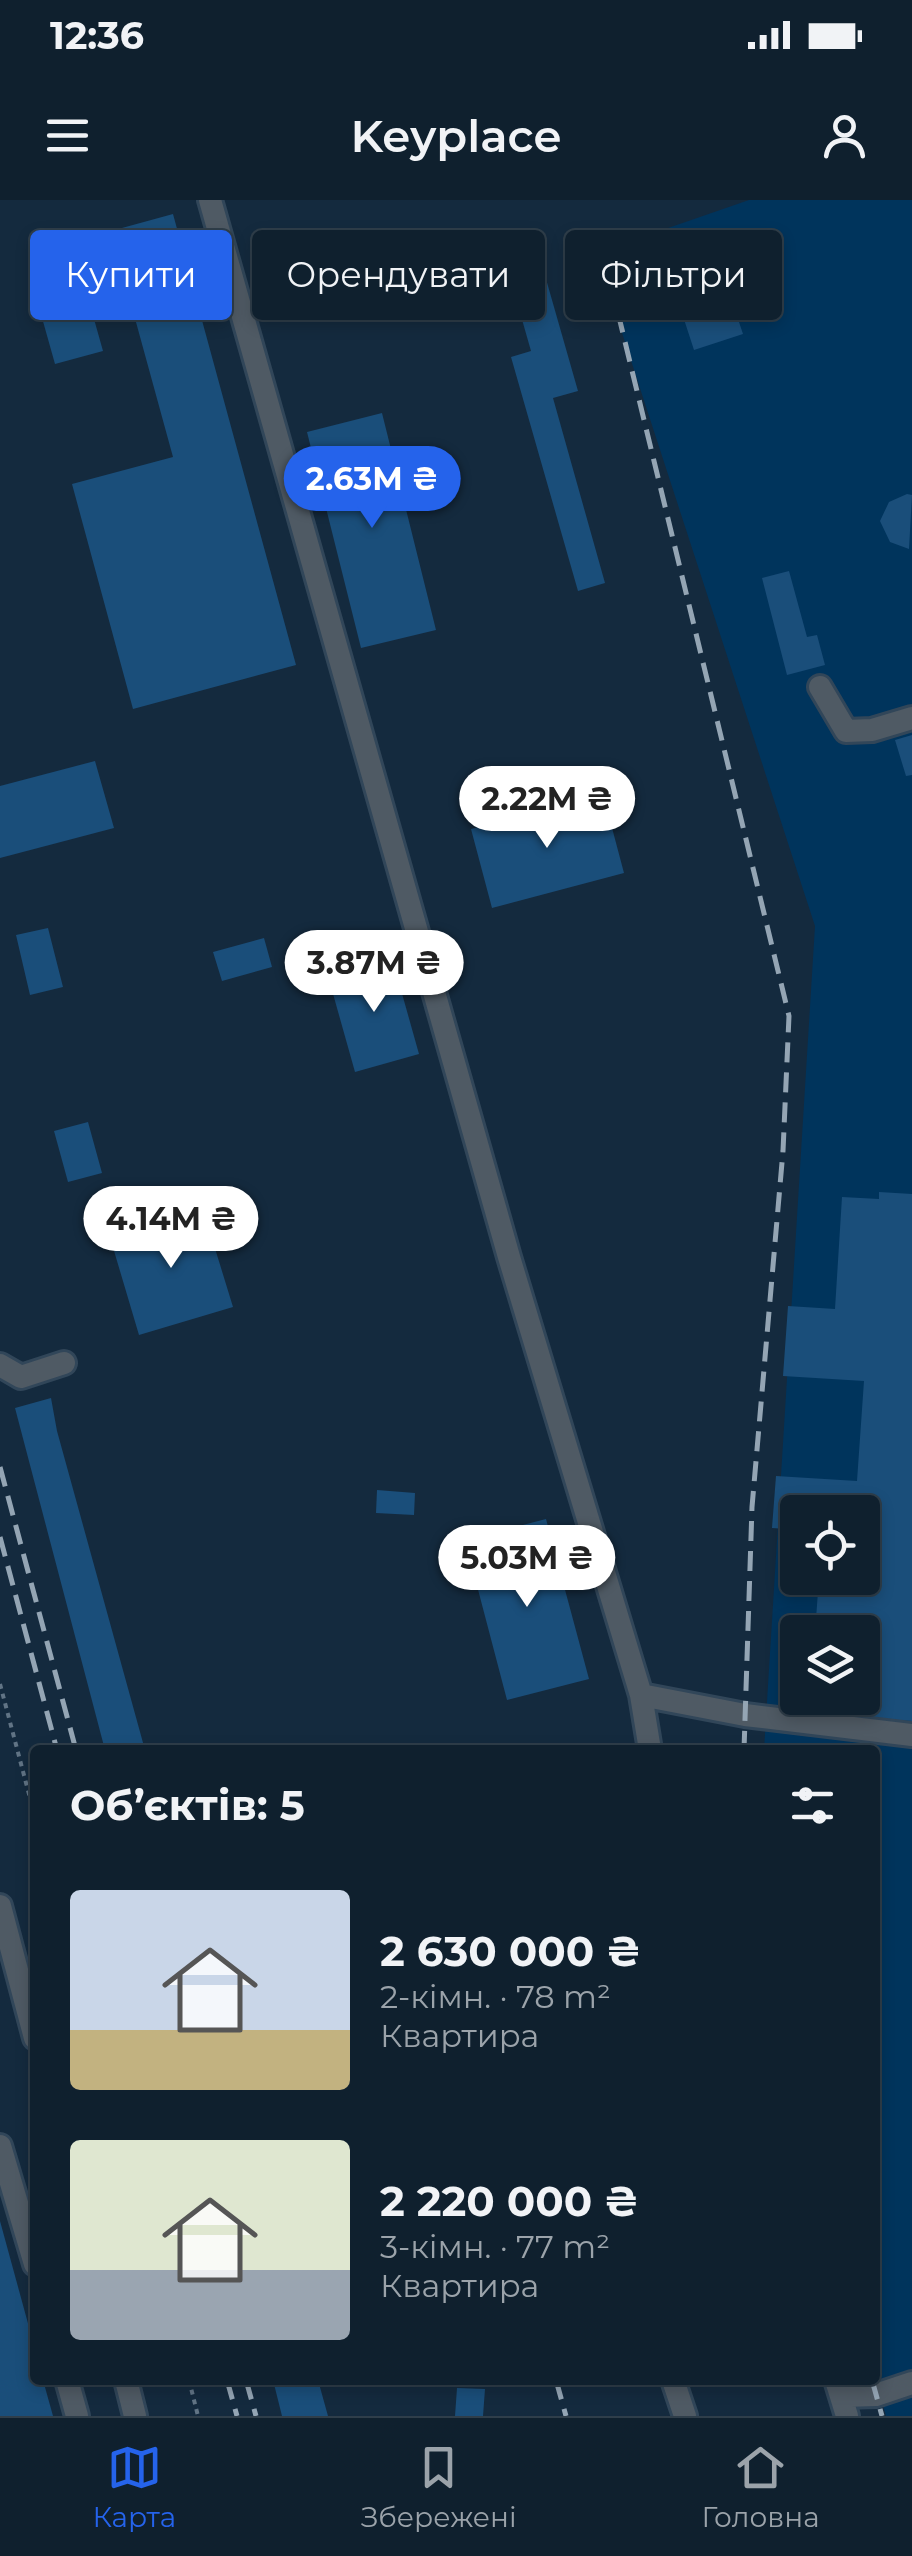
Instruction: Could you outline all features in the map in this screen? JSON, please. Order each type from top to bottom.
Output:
[{"type":"lane","points":[[210,200],[510,1257],[641,1695],[649,1745]]},
{"type":"lane","points":[[820,687],[846,731],[872,730],[912,718]]},
{"type":"lane","points":[[0,1365],[20,1377],[64,1363]]},
{"type":"lane","points":[[641,1695],[746,1715],[912,1735]]},
{"type":"lane","points":[[0,1906],[30,2019]]},
{"type":"lane","points":[[0,2146],[30,2247]]},
{"type":"lane","points":[[841,2397],[876,2395],[912,2383]]},
{"type":"lane","points":[[68,2385],[77,2416]]},
{"type":"lane","points":[[127,2385],[135,2416]]},
{"type":"lane","points":[[675,2385],[684,2416]]},
{"type":"path","points":[[0,1684],[30,1798]]},
{"type":"path","points":[[189,2385],[198,2416]]},
{"type":"shaded area","points":[[749,200],[912,200],[912,2416],[886,2416],[877,2385],[880,1745],[764,1745],[815,926],[618,320],[782,320],[782,230],[662,230]]},
{"type":"building","points":[[173,214],[177,230],[115,230]]},
{"type":"building","points":[[545,276],[578,391],[553,398],[605,583],[578,591],[511,357],[531,351],[522,320],[545,320]]},
{"type":"building","points":[[43,320],[94,320],[103,351],[55,364]]},
{"type":"building","points":[[135,320],[202,320],[296,665],[133,709],[72,484],[173,457]]},
{"type":"building","points":[[684,320],[738,320],[743,334],[694,350]]},
{"type":"building","points":[[382,413],[436,630],[361,648],[307,432]]},
{"type":"building","points":[[912,495],[909,549],[890,542],[880,521],[889,502]]},
{"type":"building","points":[[789,571],[807,637],[817,635],[825,665],[787,675],[762,578]]},
{"type":"building","points":[[912,735],[912,775],[906,776],[895,740]]},
{"type":"building","points":[[95,761],[114,828],[0,858],[0,786]]},
{"type":"building","points":[[603,794],[624,873],[492,908],[471,829]]},
{"type":"building","points":[[48,928],[63,987],[30,995],[16,935]]},
{"type":"building","points":[[264,938],[272,967],[222,981],[213,952]]},
{"type":"building","points":[[392,958],[419,1054],[355,1072],[328,976]]},
{"type":"building","points":[[88,1122],[102,1173],[68,1182],[54,1131]]},
{"type":"building","points":[[879,1192],[912,1194],[912,1721],[825,1715],[880,1715],[880,1615],[816,1615],[818,1595],[880,1595],[880,1495],[780,1495],[780,1529],[772,1528],[776,1476],[857,1481],[864,1381],[783,1376],[788,1306],[835,1309],[842,1197],[879,1199]]},
{"type":"building","points":[[202,1206],[233,1307],[139,1335],[109,1234]]},
{"type":"building","points":[[51,1398],[144,1745],[104,1745],[15,1408]]},
{"type":"building","points":[[377,1490],[415,1493],[414,1515],[376,1513]]},
{"type":"building","points":[[546,1519],[589,1679],[507,1700],[465,1540]]},
{"type":"building","points":[[0,2221],[30,2331],[30,2385],[44,2385],[53,2416],[0,2416]]},
{"type":"building","points":[[274,2385],[319,2385],[328,2416],[282,2416]]},
{"type":"building","points":[[457,2388],[485,2389],[483,2416],[455,2416]]},
{"type":"railway","points":[[620,320],[789,1016],[783,1151],[752,1507],[744,1745]]},
{"type":"railway","points":[[0,1467],[75,1745]]},
{"type":"railway","points":[[0,1537],[56,1745]]},
{"type":"railway","points":[[228,2385],[237,2416]]},
{"type":"railway","points":[[247,2385],[256,2416]]},
{"type":"railway","points":[[557,2385],[566,2416]]},
{"type":"railway","points":[[873,2385],[882,2416]]}]
